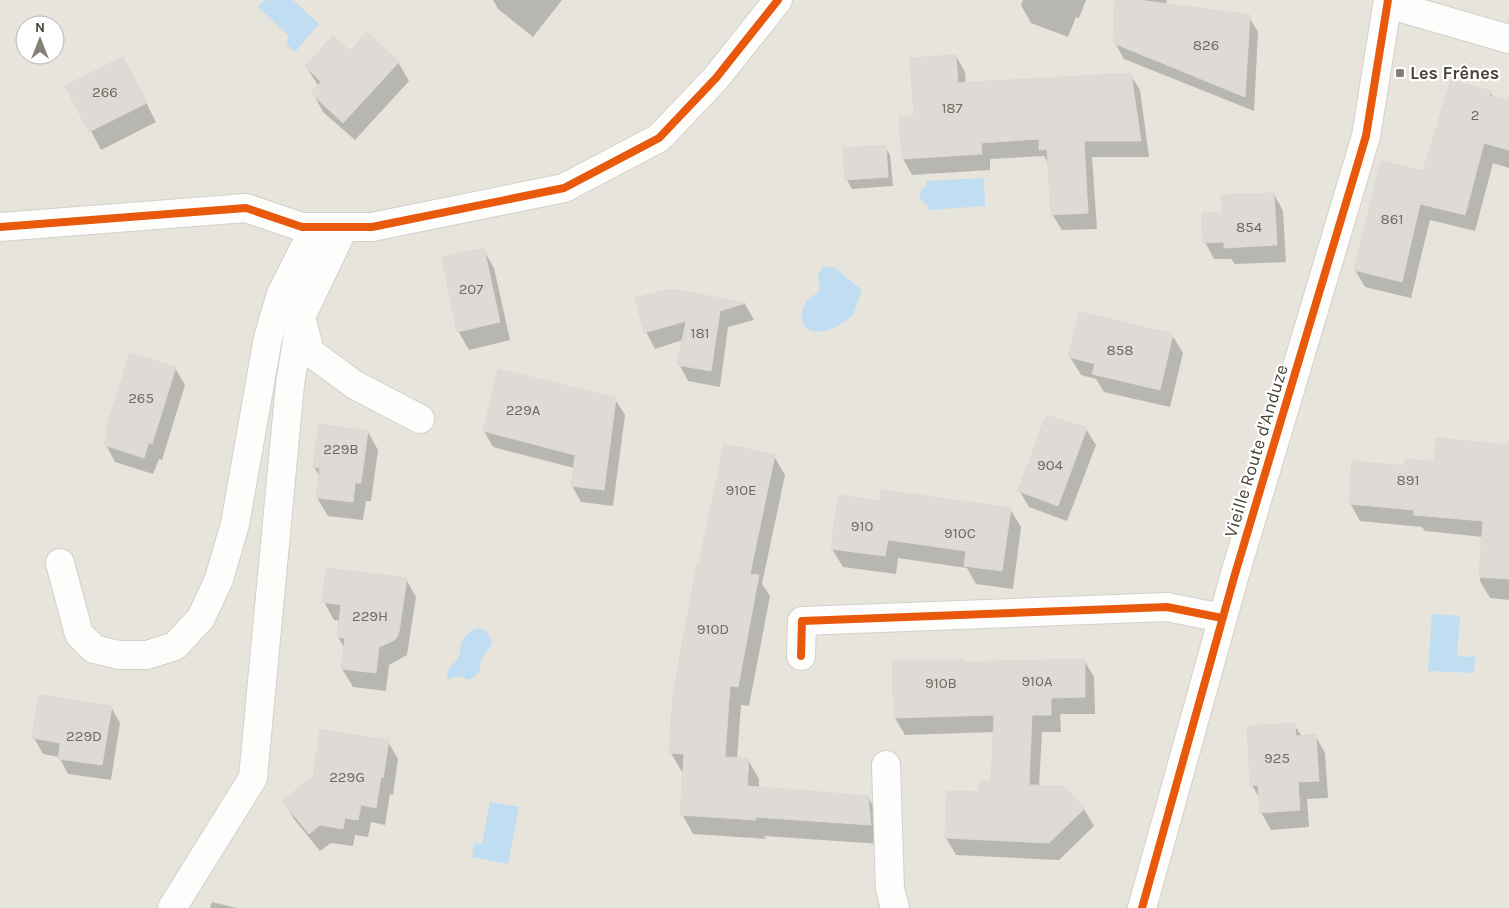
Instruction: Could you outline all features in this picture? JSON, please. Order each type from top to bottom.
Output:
[{"type":"street","points":[[0,227],[246,208],[302,227],[372,228],[564,188],[659,138],[716,78],[778,0]]},
{"type":"street","points":[[1388,2],[1509,39]]},
{"type":"street","name":"Vieille Route d'Anduze","points":[[1142,908],[1222,618],[1366,136],[1388,2]]},
{"type":"street","points":[[60,563],[79,634],[94,649],[120,655],[147,655],[175,646],[200,618],[220,579],[235,524],[268,338],[281,294],[315,227]]},
{"type":"street","points":[[172,908],[253,778],[290,384],[301,317],[344,228]]},
{"type":"street","points":[[301,317],[310,352],[355,385],[420,419]]},
{"type":"street","points":[[801,656],[802,622],[1167,607],[1222,618]]},
{"type":"street","points":[[886,765],[890,889],[895,908]]},
{"type":"shaded area","points":[[0,0],[1509,0],[1509,908],[0,908]]},
{"type":"water","points":[[264,0],[293,0],[319,24],[295,52],[286,44],[289,36],[258,7]]},
{"type":"water","points":[[984,178],[985,206],[928,210],[928,205],[922,201],[920,196],[921,191],[926,186],[926,181]]},
{"type":"water","points":[[825,266],[835,268],[862,290],[854,312],[849,318],[833,329],[815,332],[803,324],[802,315],[806,302],[820,291],[818,275]]},
{"type":"water","points":[[1432,614],[1460,616],[1457,656],[1475,657],[1474,673],[1428,671]]},
{"type":"water","points":[[477,628],[485,630],[492,641],[482,659],[480,672],[469,680],[459,676],[448,679],[447,672],[458,658],[463,640]]},
{"type":"water","points":[[490,802],[519,807],[508,864],[472,857],[474,843],[482,844]]},
{"type":"building","points":[[1115,0],[1139,0],[1250,15],[1245,97],[1113,43]]},
{"type":"building","points":[[367,32],[399,62],[343,123],[311,93],[321,82],[305,66],[333,36],[350,51]]},
{"type":"building","points":[[956,55],[958,83],[1131,73],[1141,141],[1084,141],[1088,213],[1051,215],[1047,149],[1039,150],[1039,139],[981,143],[982,154],[902,159],[899,116],[914,116],[910,58]]},
{"type":"building","points":[[123,57],[147,103],[89,132],[65,86]]},
{"type":"building","points":[[1451,80],[1491,91],[1490,96],[1509,101],[1509,150],[1484,143],[1465,215],[1420,204],[1402,282],[1354,270],[1381,161],[1423,171]]},
{"type":"building","points":[[886,145],[888,177],[845,180],[843,148]]},
{"type":"building","points":[[1274,193],[1277,245],[1224,248],[1224,242],[1203,243],[1202,213],[1222,213],[1221,195]]},
{"type":"building","points":[[484,248],[500,322],[457,332],[442,257]]},
{"type":"building","points":[[670,289],[746,303],[720,311],[711,371],[677,365],[686,321],[644,333],[635,298]]},
{"type":"building","points":[[1079,312],[1173,334],[1160,390],[1092,374],[1095,364],[1069,357]]},
{"type":"building","points":[[130,353],[176,367],[152,444],[149,442],[144,458],[104,445],[109,430],[106,429]]},
{"type":"building","points":[[498,369],[616,398],[604,490],[571,486],[575,455],[483,431]]},
{"type":"building","points":[[1046,415],[1087,428],[1058,506],[1018,491]]},
{"type":"building","points":[[319,424],[368,431],[361,483],[355,483],[353,502],[316,498],[320,468],[313,467]]},
{"type":"building","points":[[1436,438],[1509,445],[1509,579],[1479,577],[1483,521],[1414,515],[1414,510],[1349,504],[1352,461],[1404,466],[1405,459],[1434,462]]},
{"type":"building","points":[[724,444],[775,455],[750,574],[759,575],[738,687],[730,686],[725,757],[749,758],[747,786],[868,796],[871,825],[754,817],[756,820],[680,815],[684,754],[669,753],[673,695],[697,564],[699,564]]},
{"type":"building","points":[[882,490],[1011,508],[1002,571],[964,566],[966,551],[888,540],[885,556],[831,549],[838,495],[879,501]]},
{"type":"building","points":[[326,568],[407,578],[399,632],[393,641],[379,647],[376,673],[341,669],[345,638],[337,637],[341,605],[322,602]]},
{"type":"building","points":[[1085,659],[1085,697],[1051,698],[1051,715],[1032,715],[1029,785],[1064,786],[1085,808],[1049,843],[945,838],[947,791],[979,792],[980,781],[991,782],[994,715],[894,718],[892,660],[963,660],[963,662]]},
{"type":"building","points":[[39,695],[112,706],[102,765],[58,759],[60,743],[32,738]]},
{"type":"building","points":[[1295,723],[1296,736],[1316,734],[1319,781],[1298,782],[1300,810],[1260,813],[1258,785],[1250,786],[1247,726]]},
{"type":"building","points":[[320,730],[389,740],[376,808],[361,805],[358,820],[345,818],[343,829],[320,825],[309,834],[282,801],[313,777]]},
{"type":"cycle path","points":[[0,227],[246,208],[302,227],[372,227],[564,188],[659,138],[716,78],[778,0]]},
{"type":"cycle path","points":[[1142,908],[1235,574],[1366,136],[1388,0]]},
{"type":"cycle path","points":[[801,656],[802,621],[1167,607],[1222,618]]},
{"type":"place","name":"Les Frênes","points":[[1400,73]]}]
